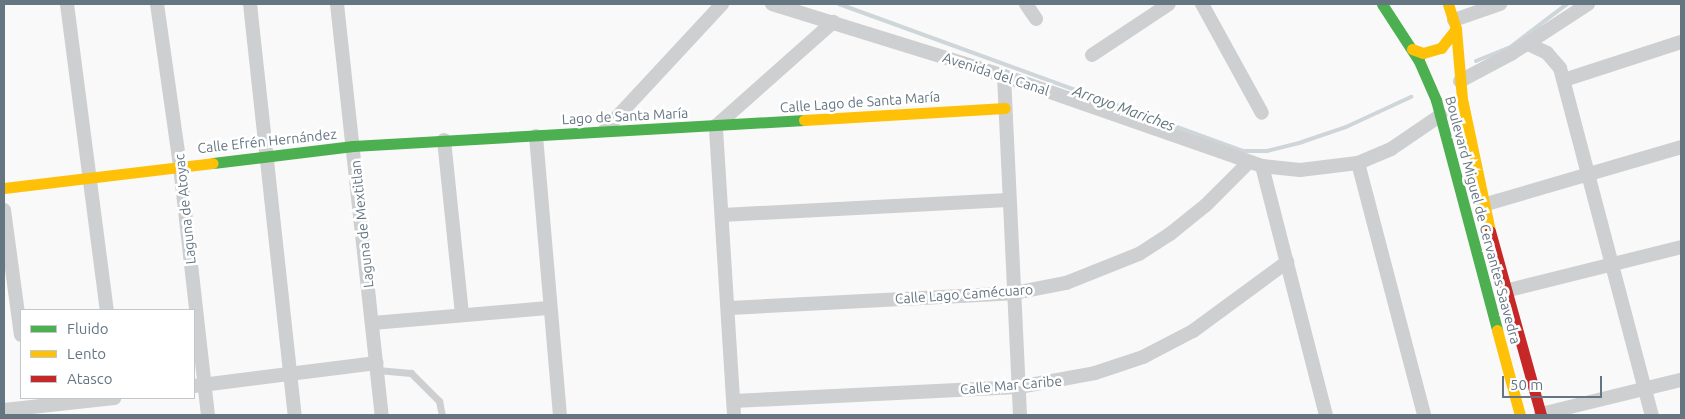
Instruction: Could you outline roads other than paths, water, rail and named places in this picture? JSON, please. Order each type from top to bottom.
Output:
[{"type":"street","points":[[67,4],[107,309]]},
{"type":"street","name":"Laguna de Atoyac","points":[[157,4],[180,166],[192,309]]},
{"type":"street","points":[[250,4],[295,415]]},
{"type":"street","name":"Laguna de Mextitlan","points":[[337,4],[382,415]]},
{"type":"street","points":[[605,130],[722,4]]},
{"type":"street","name":"Avenida del Canal","points":[[772,4],[1004,76],[1255,164],[1300,170],[1358,163],[1391,149],[1441,115]]},
{"type":"street","points":[[1026,4],[1036,19]]},
{"type":"street","points":[[1092,55],[1169,4]]},
{"type":"street","points":[[1202,4],[1262,113]]},
{"type":"street","name":"Boulevard Miguel de Cervantes Saavedra","points":[[1382,4],[1412,49],[1433,91],[1441,115],[1520,415]]},
{"type":"street","name":"Boulevard Miguel de Cervantes Saavedra","points":[[1448,4],[1455,25],[1462,99],[1483,205],[1505,291],[1541,415]]},
{"type":"street","points":[[1412,49],[1423,53],[1441,48],[1455,25],[1500,4]]},
{"type":"street","points":[[1460,81],[1528,44],[1588,4]]},
{"type":"street","points":[[734,415],[730,308],[716,126],[833,22]]},
{"type":"street","points":[[1564,80],[1681,42]]},
{"type":"street","points":[[1528,44],[1556,61],[1564,80],[1652,415]]},
{"type":"street","points":[[1004,76],[1008,200],[1020,415]]},
{"type":"street","points":[[1441,115],[1462,99]]},
{"type":"street","name":"Calle Lago de Santa María","points":[[716,126],[1005,108]]},
{"type":"street","name":"Lago de Santa María","points":[[536,136],[605,130],[716,126]]},
{"type":"street","points":[[536,136],[548,308],[560,415]]},
{"type":"street","name":"Calle Efrén Hernández","points":[[4,188],[266,154],[353,146],[536,136]]},
{"type":"street","points":[[444,140],[462,314]]},
{"type":"street","points":[[1483,205],[1590,176],[1681,147]]},
{"type":"street","points":[[1358,163],[1424,415]]},
{"type":"street","points":[[1255,164],[1287,262],[1326,415]]},
{"type":"street","name":"Calle Lago Camécuaro","points":[[730,308],[1014,293],[1066,283],[1139,254],[1206,205],[1255,164]]},
{"type":"street","points":[[722,215],[1008,200]]},
{"type":"street","points":[[4,210],[20,329]]},
{"type":"street","points":[[1505,291],[1613,267],[1681,247]]},
{"type":"street","name":"Calle Mar Caribe","points":[[734,401],[1019,387],[1095,373],[1143,357],[1193,331],[1287,262]]},
{"type":"street","points":[[372,323],[548,308]]},
{"type":"street","name":"Laguna de Atoyac","points":[[195,340],[199,386],[208,415]]},
{"type":"street","points":[[199,386],[290,374],[377,366]]},
{"type":"street","points":[[1541,415],[1681,380]]},
{"type":"street","points":[[4,410],[105,399]]},
{"type":"lane","points":[[377,366],[411,373],[439,401],[442,415]]},
{"type":"waterway","name":"Arroyo Mariches","points":[[839,4],[1242,151],[1267,151],[1302,142],[1346,127],[1411,97]]},
{"type":"waterway","name":"Arroyo Mariches","points":[[1476,61],[1509,48],[1567,4]]}]
